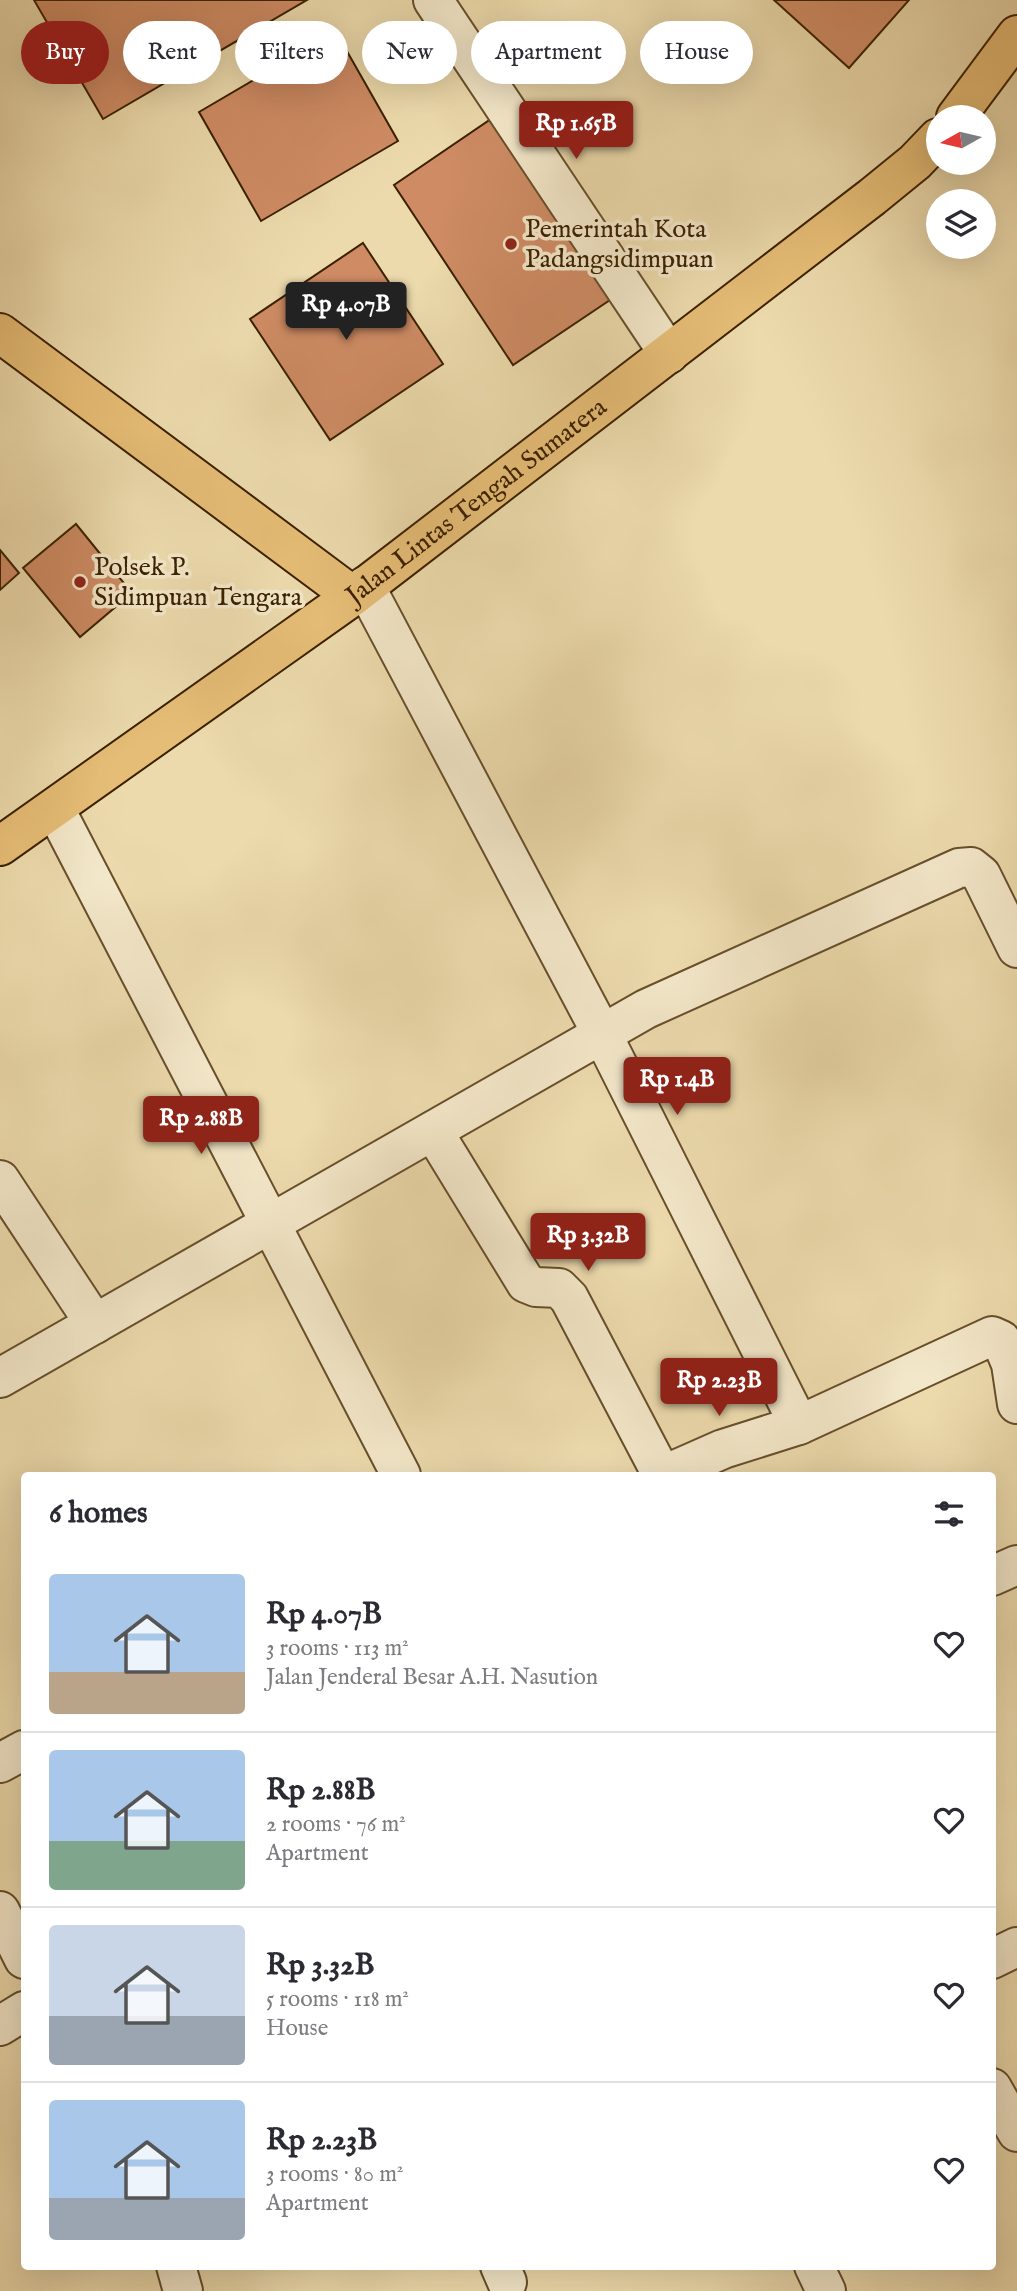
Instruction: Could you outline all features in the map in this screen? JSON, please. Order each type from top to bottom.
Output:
[{"type":"main road","points":[[965,105],[1017,35]]},
{"type":"main road","name":"Jalan Lintas Tengah Sumatera","points":[[0,846],[359,591],[669,354],[915,162],[926,151]]},
{"type":"main road","points":[[0,333],[359,591]]},
{"type":"street","points":[[433,0],[669,354]]},
{"type":"street","points":[[359,591],[602,1034],[799,1425]]},
{"type":"street","points":[[55,809],[399,1472]]},
{"type":"street","points":[[0,1378],[646,1009],[959,868],[971,867],[978,871],[1009,910],[1017,948]]},
{"type":"street","points":[[433,1131],[526,1283],[564,1291],[661,1472]]},
{"type":"street","points":[[0,1180],[95,1324]]},
{"type":"street","points":[[670,1472],[723,1449],[799,1425],[992,1336],[1001,1340],[1014,1363],[1017,1404]]},
{"type":"street","points":[[996,1574],[1017,1565]]},
{"type":"street","points":[[0,1763],[21,1752]]},
{"type":"street","points":[[0,1911],[21,1953]]},
{"type":"street","points":[[996,1957],[1017,1947]]},
{"type":"street","points":[[0,2026],[21,2013]]},
{"type":"street","points":[[996,2095],[1017,2132]]},
{"type":"street","points":[[177,2270],[183,2291]]},
{"type":"street","points":[[816,2270],[827,2291]]},
{"type":"building","points":[[34,0],[307,0],[271,21],[235,21],[235,42],[221,50],[221,21],[123,21],[123,84],[163,84],[103,119],[83,84],[109,84],[109,21],[46,21]]},
{"type":"building","points":[[774,0],[909,0],[849,68]]},
{"type":"building","points":[[348,53],[362,78],[362,84],[366,84],[398,141],[261,221],[199,112],[247,84],[348,84]]},
{"type":"building","points":[[491,119],[610,300],[513,365],[394,185]]},
{"type":"building","points":[[363,243],[443,364],[330,440],[250,319]]},
{"type":"building","points":[[76,524],[132,593],[80,637],[23,568]]},
{"type":"building","points":[[0,550],[19,573],[0,590]]},
{"type":"place","name":"Pemerintah Kota Padangsidimpuan","points":[[511,244]]},
{"type":"place","name":"Polsek P. Sidimpuan Tengara","points":[[80,582]]}]
